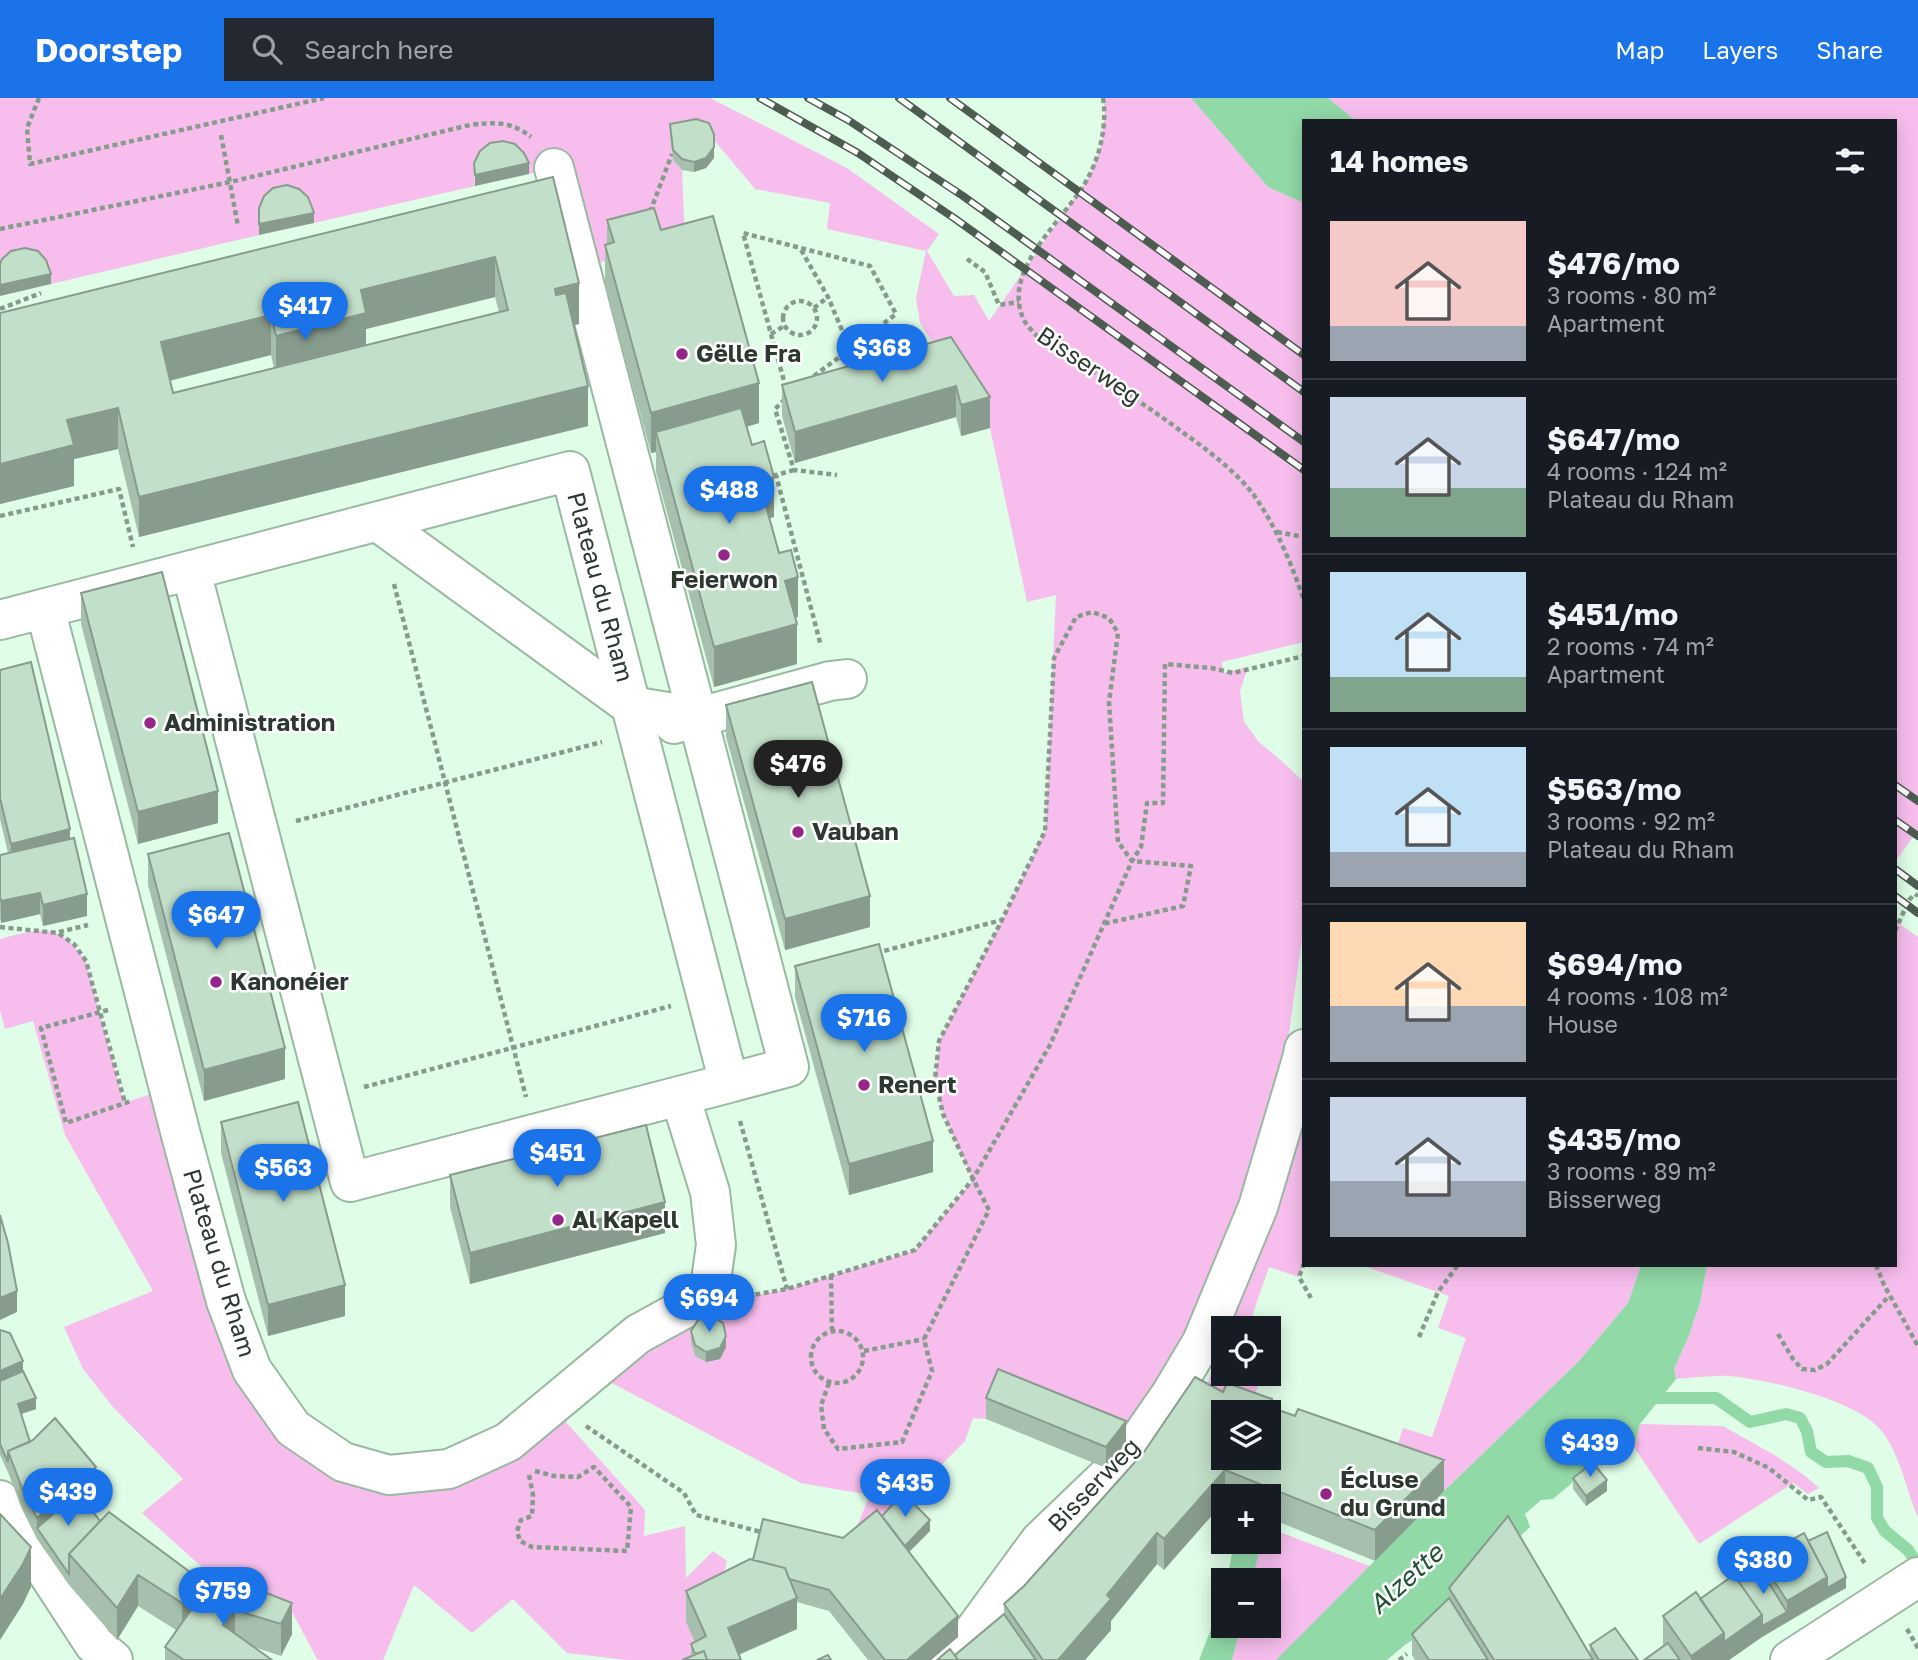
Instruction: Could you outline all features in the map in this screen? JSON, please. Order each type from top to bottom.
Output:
[{"type":"street","points":[[191,571],[350,1182],[789,1067],[554,168]]},
{"type":"street","name":"Plateau du Rham","points":[[0,620],[570,471],[729,1083]]},
{"type":"street","points":[[378,522],[634,720],[698,717],[839,680]]},
{"type":"street","name":"Plateau du Rham","points":[[45,608],[226,1301],[252,1370],[293,1428],[343,1462],[389,1475],[449,1469],[509,1442],[638,1334],[709,1295]]},
{"type":"street","name":"Bisserweg","points":[[947,1660],[963,1646],[1040,1541],[1113,1471],[1135,1446],[1171,1394],[1202,1342],[1258,1207],[1302,1059]]},
{"type":"street","points":[[680,1096],[710,1192],[716,1245],[709,1295]]},
{"type":"street","points":[[0,1500],[94,1644],[113,1660]]},
{"type":"street","points":[[1790,1660],[1897,1579]]},
{"type":"path","points":[[39,98],[27,128],[30,164],[324,98]]},
{"type":"path","name":"Bisserweg","points":[[1103,98],[1105,111],[1101,145],[1089,177],[1028,263],[1020,282],[1019,302],[1025,321],[1038,337],[1146,405],[1214,455],[1252,493],[1276,532],[1302,594]]},
{"type":"path","points":[[0,229],[230,182],[470,125],[496,122],[521,129],[541,146],[554,168]]},
{"type":"path","points":[[221,135],[238,226]]},
{"type":"path","points":[[649,214],[672,154]]},
{"type":"path","points":[[794,470],[775,408],[788,396],[743,233],[870,266],[895,314],[809,380]]},
{"type":"path","points":[[800,248],[828,298],[850,349]]},
{"type":"path","points":[[967,259],[985,272],[999,304],[1019,302]]},
{"type":"path","points":[[0,309],[41,293]]},
{"type":"path","points":[[814,307],[828,298]]},
{"type":"path","points":[[798,300],[814,307],[817,317],[809,334],[800,336],[790,333],[784,326],[784,309],[790,303],[798,300]]},
{"type":"path","points":[[771,334],[784,326]]},
{"type":"path","points":[[837,475],[794,470],[776,475],[839,680]]},
{"type":"path","points":[[0,516],[119,489],[142,583]]},
{"type":"path","points":[[378,522],[535,1134]]},
{"type":"path","points":[[1276,532],[1302,537]]},
{"type":"path","points":[[829,1382],[821,1405],[824,1429],[838,1449],[902,1442],[932,1371],[924,1339],[989,1210],[943,1114],[935,1079],[939,1041],[1045,831],[1054,658],[1076,617],[1092,612],[1109,618],[1118,633],[1110,702],[1118,842],[1132,861],[1191,866],[1183,905],[1103,924]]},
{"type":"path","points":[[709,1295],[745,1297],[788,1289],[915,1250],[973,1180],[1050,1045],[1103,924],[1141,847],[1147,803],[1163,803],[1165,664],[1211,667],[1233,673],[1302,656]]},
{"type":"path","points":[[258,830],[445,782],[634,720]]},
{"type":"path","points":[[1897,927],[1909,900],[1915,894],[1918,896]]},
{"type":"path","points":[[871,954],[1002,920]]},
{"type":"path","points":[[0,927],[58,933],[90,924]]},
{"type":"path","points":[[58,933],[75,944],[86,961],[101,1012],[125,1103],[66,1123],[41,1028],[101,1012],[146,1001]]},
{"type":"path","points":[[327,1096],[706,997]]},
{"type":"path","points":[[729,1083],[788,1289]]},
{"type":"path","points":[[1303,1267],[1299,1277],[1311,1298]]},
{"type":"path","points":[[1419,1337],[1438,1292],[1457,1267]]},
{"type":"path","points":[[1877,1267],[1889,1296],[1918,1346]]},
{"type":"path","points":[[831,1275],[832,1330]]},
{"type":"path","points":[[1778,1334],[1802,1369],[1815,1370],[1827,1364],[1889,1296]]},
{"type":"path","points":[[832,1330],[845,1331],[857,1338],[864,1351],[863,1365],[855,1376],[844,1383],[829,1382],[817,1375],[811,1363],[811,1349],[819,1337],[832,1330]]},
{"type":"path","points":[[864,1351],[924,1339]]},
{"type":"path","points":[[554,1403],[684,1493],[696,1515],[771,1534]]},
{"type":"path","points":[[1698,1448],[1734,1452],[1769,1468],[1808,1500],[1821,1497],[1897,1579]]},
{"type":"path","points":[[594,1466],[631,1507],[627,1551],[532,1547],[520,1541],[517,1531],[521,1520],[532,1516],[533,1494],[527,1469],[554,1476],[578,1477],[594,1466]]},
{"type":"path","points":[[1399,1660],[1407,1654]]},
{"type":"shaded area","points":[[0,98],[710,98],[847,168],[939,234],[927,251],[954,296],[974,295],[989,321],[1089,177],[1101,145],[1105,111],[1103,98],[1191,98],[1268,187],[1302,202],[1302,642],[1222,662],[1223,673],[1248,667],[1240,691],[1244,722],[1259,742],[1302,780],[1302,938],[1286,1056],[1244,1203],[1191,1338],[1126,1443],[998,1390],[986,1419],[973,1418],[965,1441],[843,1560],[870,1495],[801,1483],[610,1382],[565,1421],[645,1510],[644,1536],[685,1526],[686,1578],[713,1551],[727,1561],[703,1660],[627,1660],[567,1653],[513,1599],[472,1633],[414,1585],[383,1660],[320,1660],[290,1608],[215,1579],[142,1513],[183,1479],[113,1407],[83,1369],[64,1327],[153,1291],[65,1135],[33,1021],[5,1029],[0,1011],[0,939],[27,932],[48,931],[67,940],[86,961],[124,1103],[169,1088],[252,1370],[343,1462],[449,1469],[709,1295],[745,1297],[787,1289],[915,1250],[973,1180],[943,1114],[935,1079],[939,1041],[1045,831],[1056,595],[1027,602],[990,428],[920,323],[916,298],[926,251],[827,229],[830,203],[755,189],[709,134],[670,135],[673,160],[682,170],[686,264],[654,248],[580,268],[554,168],[529,174],[524,163],[474,174],[475,186],[314,223],[259,219],[259,235],[51,284],[46,271],[0,274]]},
{"type":"shaded area","points":[[1328,98],[1918,98],[1918,830],[1897,859],[1897,119],[1354,119]]},
{"type":"shaded area","points":[[1897,922],[1918,937],[1918,1517],[1893,1449],[1880,1429],[1867,1418],[1831,1400],[1766,1382],[1730,1376],[1676,1379],[1674,1369],[1700,1303],[1707,1267],[1897,1267]]},
{"type":"shaded area","points":[[1302,1128],[1303,1267],[1299,1277],[1269,1267],[1252,1316],[1232,1316]]},
{"type":"shaded area","points":[[1367,1267],[1640,1267],[1628,1303],[1578,1362],[1444,1491],[1394,1456],[1403,1428],[1432,1437],[1466,1338],[1438,1328],[1449,1296]]},
{"type":"shaded area","points":[[1211,1374],[1211,1386],[1258,1386],[1253,1400],[1211,1400],[1211,1408],[1200,1404]]},
{"type":"shaded area","points":[[1640,1424],[1723,1426],[1776,1456],[1819,1488],[1808,1494],[1793,1483],[1699,1544],[1634,1447]]},
{"type":"shaded area","points":[[1281,1533],[1370,1566],[1276,1660],[1232,1660],[1238,1638],[1281,1638],[1281,1568],[1255,1568],[1259,1554],[1281,1554]]},
{"type":"water","points":[[1191,98],[1328,98],[1354,119],[1302,119],[1302,202],[1268,187]]},
{"type":"water","name":"Alzette","points":[[1640,1267],[1707,1267],[1700,1303],[1674,1369],[1676,1379],[1640,1424],[1634,1447],[1585,1472],[1553,1499],[1541,1500],[1525,1514],[1530,1527],[1508,1547],[1449,1619],[1406,1644],[1387,1660],[1276,1660],[1444,1491],[1578,1362],[1628,1303]]},
{"type":"water","points":[[1232,1554],[1259,1554],[1255,1568],[1229,1568]]},
{"type":"water","points":[[1211,1629],[1211,1638],[1238,1638],[1232,1660],[1199,1660]]},
{"type":"building","points":[[696,119],[709,123],[714,134],[714,147],[706,158],[694,162],[682,159],[673,150],[670,124]]},
{"type":"building","points":[[503,141],[515,144],[529,163],[475,175],[474,163],[480,151],[490,143]]},
{"type":"building","points":[[553,177],[579,283],[555,289],[556,295],[566,293],[588,386],[139,497],[118,408],[67,420],[74,445],[0,464],[0,313]],"holes":[[[495,257],[508,310],[173,393],[161,342],[271,315],[276,336],[366,313],[361,290]]]},
{"type":"building","points":[[287,185],[299,189],[308,197],[314,213],[259,224],[259,208],[264,196],[273,188]]},
{"type":"building","name":"Gëlle Fra","points":[[654,208],[661,230],[713,216],[759,383],[651,413],[605,245],[614,242],[607,220]]},
{"type":"building","points":[[25,248],[38,251],[46,260],[51,274],[0,285],[2,259],[11,251]]},
{"type":"building","points":[[951,337],[990,397],[961,405],[956,386],[795,432],[782,385]]},
{"type":"building","name":"Feierwon","points":[[741,408],[752,445],[764,441],[774,477],[759,481],[779,553],[791,550],[798,577],[785,581],[797,624],[714,647],[656,432]]},
{"type":"building","name":"Administration","points":[[162,572],[218,791],[138,812],[81,593]]},
{"type":"building","points":[[31,662],[70,829],[11,844],[0,798],[0,670]]},
{"type":"building","name":"Vauban","points":[[812,682],[870,896],[785,919],[726,705]]},
{"type":"building","name":"Kanonéier","points":[[229,833],[285,1048],[204,1070],[148,854]]},
{"type":"building","points":[[74,838],[87,894],[43,905],[40,893],[1,901],[0,855]]},
{"type":"building","name":"Renert","points":[[879,944],[933,1141],[849,1164],[795,966]]},
{"type":"building","points":[[298,1102],[345,1285],[268,1305],[221,1122]]},
{"type":"building","points":[[646,1125],[665,1202],[470,1253],[450,1175]]},
{"type":"building","points":[[0,1215],[17,1291],[0,1298]]},
{"type":"building","points":[[711,1316],[723,1323],[726,1336],[720,1348],[706,1352],[695,1345],[691,1331],[698,1320]]},
{"type":"building","points":[[0,1330],[10,1333],[23,1361],[0,1371]]},
{"type":"building","points":[[998,1369],[1126,1421],[1106,1447],[986,1398]]},
{"type":"building","points":[[23,1371],[36,1398],[18,1404],[30,1442],[8,1451],[8,1462],[0,1444],[0,1381]]},
{"type":"building","points":[[1195,1377],[1223,1392],[1226,1386],[1235,1386],[1272,1399],[1211,1400],[1211,1470],[1225,1470],[1164,1539],[1157,1533],[1107,1595],[1111,1599],[1058,1660],[1043,1660],[1004,1604],[1024,1586],[1144,1452]]},
{"type":"building","points":[[1298,1409],[1444,1460],[1375,1530],[1281,1492],[1281,1484],[1260,1484],[1225,1470],[1281,1470],[1281,1411],[1295,1416]]},
{"type":"building","points":[[55,1418],[96,1467],[37,1518],[8,1451],[33,1440]]},
{"type":"building","points":[[1593,1463],[1607,1480],[1586,1496],[1573,1478]]},
{"type":"building","points":[[78,1493],[100,1521],[69,1554],[69,1574],[37,1528]]},
{"type":"building","points":[[903,1493],[930,1520],[905,1546],[882,1516]]},
{"type":"building","points":[[877,1510],[958,1616],[907,1660],[885,1660],[829,1590],[789,1579],[785,1568],[753,1560],[763,1519],[843,1538]]},
{"type":"building","points":[[109,1512],[198,1578],[182,1603],[138,1575],[117,1608],[69,1554]]},
{"type":"building","points":[[0,1514],[31,1547],[0,1599]]},
{"type":"building","name":"Écluse du Grund","points":[[1508,1516],[1593,1660],[1494,1660],[1449,1588]]},
{"type":"building","points":[[1827,1532],[1846,1577],[1827,1588],[1827,1577],[1808,1541]]},
{"type":"building","points":[[1804,1533],[1827,1577],[1787,1601],[1759,1557]]},
{"type":"building","points":[[750,1559],[785,1568],[797,1598],[728,1628],[741,1660],[707,1660],[704,1651],[695,1654],[691,1644],[706,1636],[686,1591]]},
{"type":"building","points":[[1759,1567],[1787,1612],[1762,1626],[1762,1615],[1739,1582]]},
{"type":"building","points":[[1734,1575],[1762,1615],[1724,1642],[1724,1633],[1700,1599]]},
{"type":"building","points":[[208,1586],[251,1603],[259,1590],[292,1603],[281,1624],[235,1610],[223,1625],[272,1660],[184,1660],[165,1647]]},
{"type":"building","points":[[1696,1592],[1724,1633],[1691,1656],[1663,1616]]},
{"type":"building","points":[[1449,1598],[1488,1660],[1429,1660],[1412,1634]]},
{"type":"building","points":[[1004,1614],[1036,1660],[958,1660],[955,1655]]},
{"type":"building","points":[[1615,1628],[1638,1660],[1599,1660],[1590,1645]]},
{"type":"building","points":[[1668,1643],[1680,1660],[1644,1660]]},
{"type":"building","points":[[950,1649],[958,1660],[937,1660]]},
{"type":"building","points":[[704,1651],[707,1660],[682,1660]]},
{"type":"building","points":[[828,1655],[831,1660],[817,1660]]},
{"type":"waterway","points":[[1647,1398],[1716,1398],[1750,1422],[1786,1414],[1800,1418],[1807,1431],[1811,1452],[1826,1462],[1848,1461],[1868,1468],[1877,1487],[1877,1518],[1885,1531],[1908,1550],[1918,1565]]},
{"type":"railway","points":[[760,98],[858,153],[954,218],[1302,469]]},
{"type":"railway","points":[[808,98],[848,120],[963,196],[1302,441]]},
{"type":"railway","points":[[899,98],[1302,391]]},
{"type":"railway","points":[[950,98],[1302,354]]},
{"type":"railway","points":[[1897,786],[1918,801]]},
{"type":"railway","points":[[1897,821],[1918,836]]},
{"type":"railway","points":[[1897,870],[1918,886]]},
{"type":"railway","points":[[1897,897],[1918,913]]},
{"type":"place","name":"Gëlle Fra","points":[[682,354]]},
{"type":"place","name":"Feierwon","points":[[724,555]]},
{"type":"place","name":"Administration","points":[[150,723]]},
{"type":"place","name":"Vauban","points":[[798,832]]},
{"type":"place","name":"Kanonéier","points":[[216,982]]},
{"type":"place","name":"Renert","points":[[864,1085]]},
{"type":"place","name":"Al Kapell","points":[[558,1220]]},
{"type":"place","name":"Écluse du Grund","points":[[1326,1494]]}]
